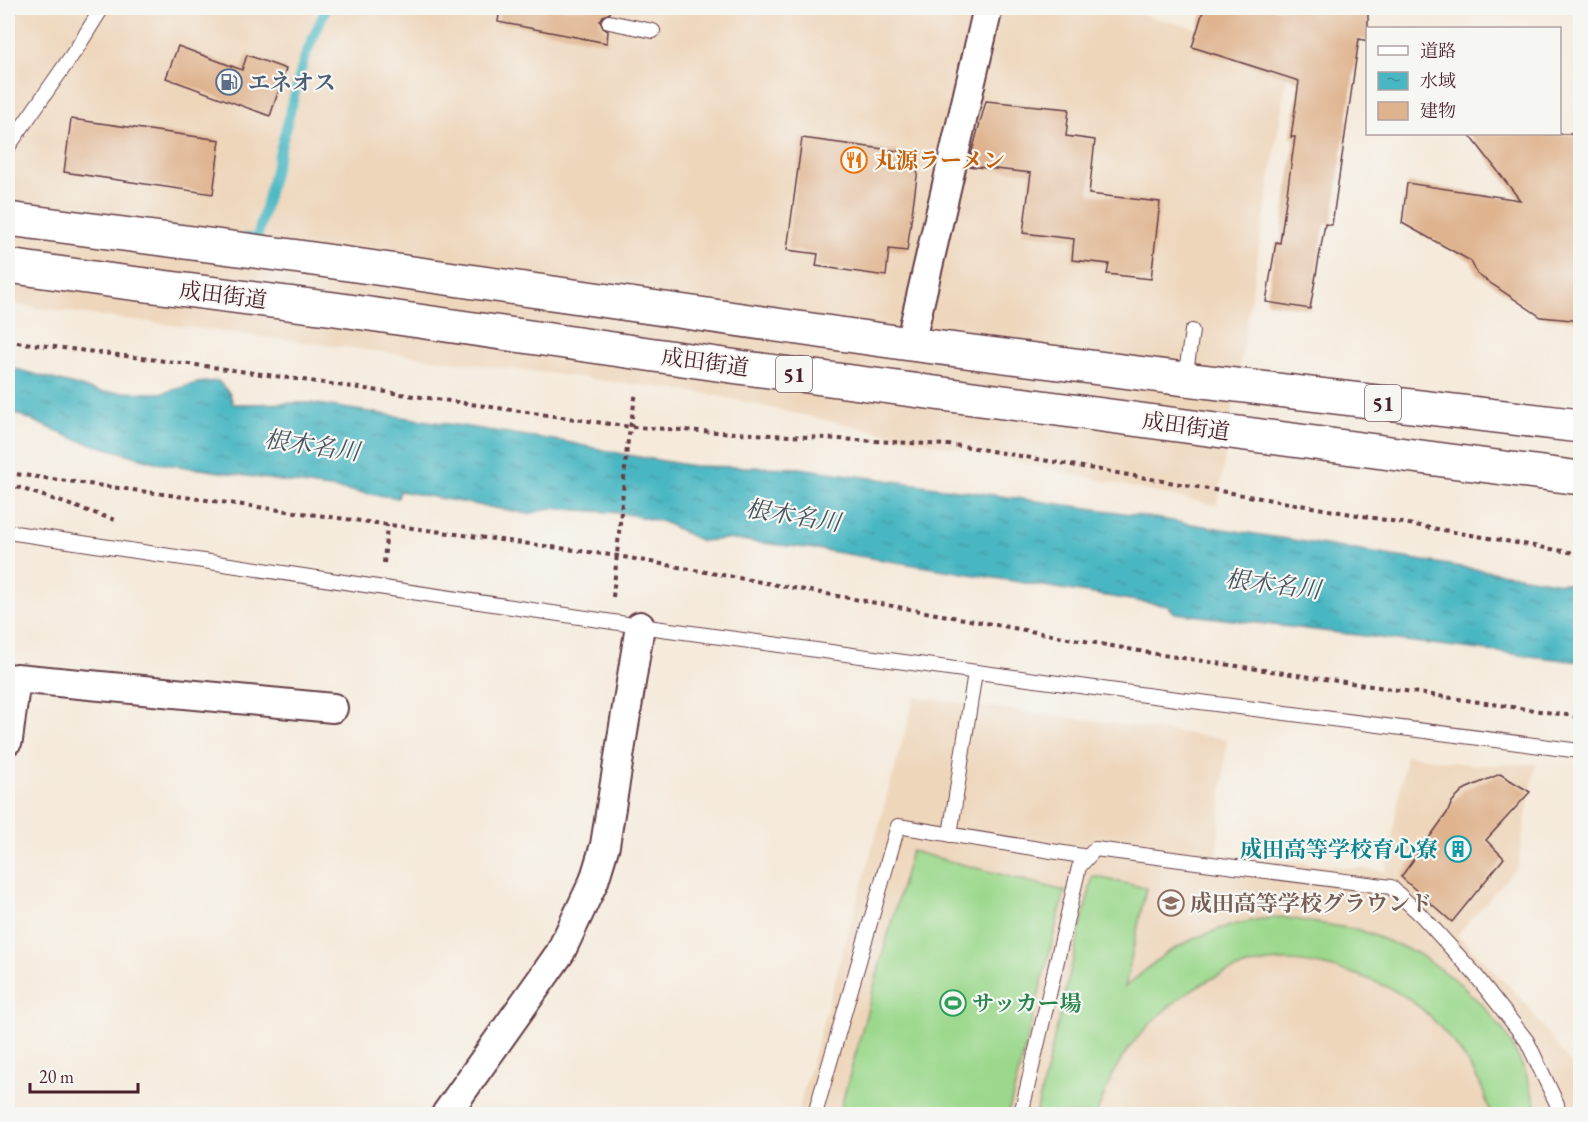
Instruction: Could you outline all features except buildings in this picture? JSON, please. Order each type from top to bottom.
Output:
[{"type":"highway","name":"成田街道","points":[[8,219],[292,256],[910,344],[1185,380],[1581,426]]},
{"type":"highway","name":"成田街道","points":[[8,266],[335,309],[731,366],[1581,478]]},
{"type":"street","points":[[910,344],[988,8]]},
{"type":"street","points":[[446,1114],[560,953],[594,881],[605,845],[640,626]]},
{"type":"street","points":[[8,740],[12,678],[333,708]]},
{"type":"lane","points":[[8,147],[102,8]]},
{"type":"lane","points":[[609,22],[652,31]]},
{"type":"lane","points":[[1185,380],[1192,331]]},
{"type":"lane","points":[[8,532],[610,622],[1581,751]]},
{"type":"lane","points":[[950,834],[975,672]]},
{"type":"lane","points":[[815,1114],[898,826],[1088,857]]},
{"type":"lane","points":[[1021,1114],[1079,867],[1095,849],[1391,888],[1424,918],[1473,972],[1527,1041],[1557,1104],[1558,1114]]},
{"type":"path","points":[[8,341],[212,367],[631,427],[963,446],[1581,554]]},
{"type":"path","points":[[610,622],[627,455],[636,392]]},
{"type":"path","points":[[8,472],[618,556],[1156,654],[1581,717]]},
{"type":"path","points":[[8,484],[120,522]]},
{"type":"path","points":[[382,588],[387,525]]},
{"type":"shaded area","points":[[8,8],[1118,8],[1291,53],[1217,506],[708,394],[8,304]]},
{"type":"shaded area","name":"成田高等学校グラウンド","points":[[915,697],[1227,739],[1217,855],[1386,871],[1406,755],[1474,765],[1537,764],[1518,866],[1457,935],[1523,1000],[1574,1069],[1580,1091],[1580,1114],[797,1114]]},
{"type":"green space","name":"サッカー場","points":[[911,851],[1065,891],[1008,1114],[839,1114]]},
{"type":"green space","points":[[1093,876],[1146,888],[1125,987],[1165,954],[1193,939],[1222,928],[1254,920],[1281,917],[1360,930],[1417,953],[1459,983],[1484,1007],[1506,1034],[1525,1071],[1539,1114],[1491,1114],[1480,1084],[1458,1048],[1428,1015],[1401,994],[1339,969],[1288,961],[1255,964],[1220,975],[1194,988],[1171,1005],[1144,1030],[1122,1058],[1096,1114],[1036,1114]]},
{"type":"water","name":"根木名川","points":[[8,367],[100,392],[163,393],[197,383],[218,381],[230,394],[233,404],[310,403],[566,442],[693,466],[799,468],[1116,512],[1580,586],[1580,662],[1175,613],[1168,606],[816,549],[727,539],[701,541],[664,522],[622,513],[550,508],[529,514],[400,491],[398,498],[159,463],[75,439],[8,410]]},
{"type":"waterway","points":[[246,238],[257,238],[304,59],[326,8]]},
{"type":"place","name":"エネオス","points":[[229,82]]},
{"type":"place","name":"丸源ラーメン","points":[[854,160]]},
{"type":"place","name":"成田高等学校育心寮","points":[[1458,849]]},
{"type":"place","name":"成田高等学校グラウンド","points":[[1171,903]]},
{"type":"place","name":"サッカー場","points":[[953,1003]]}]
